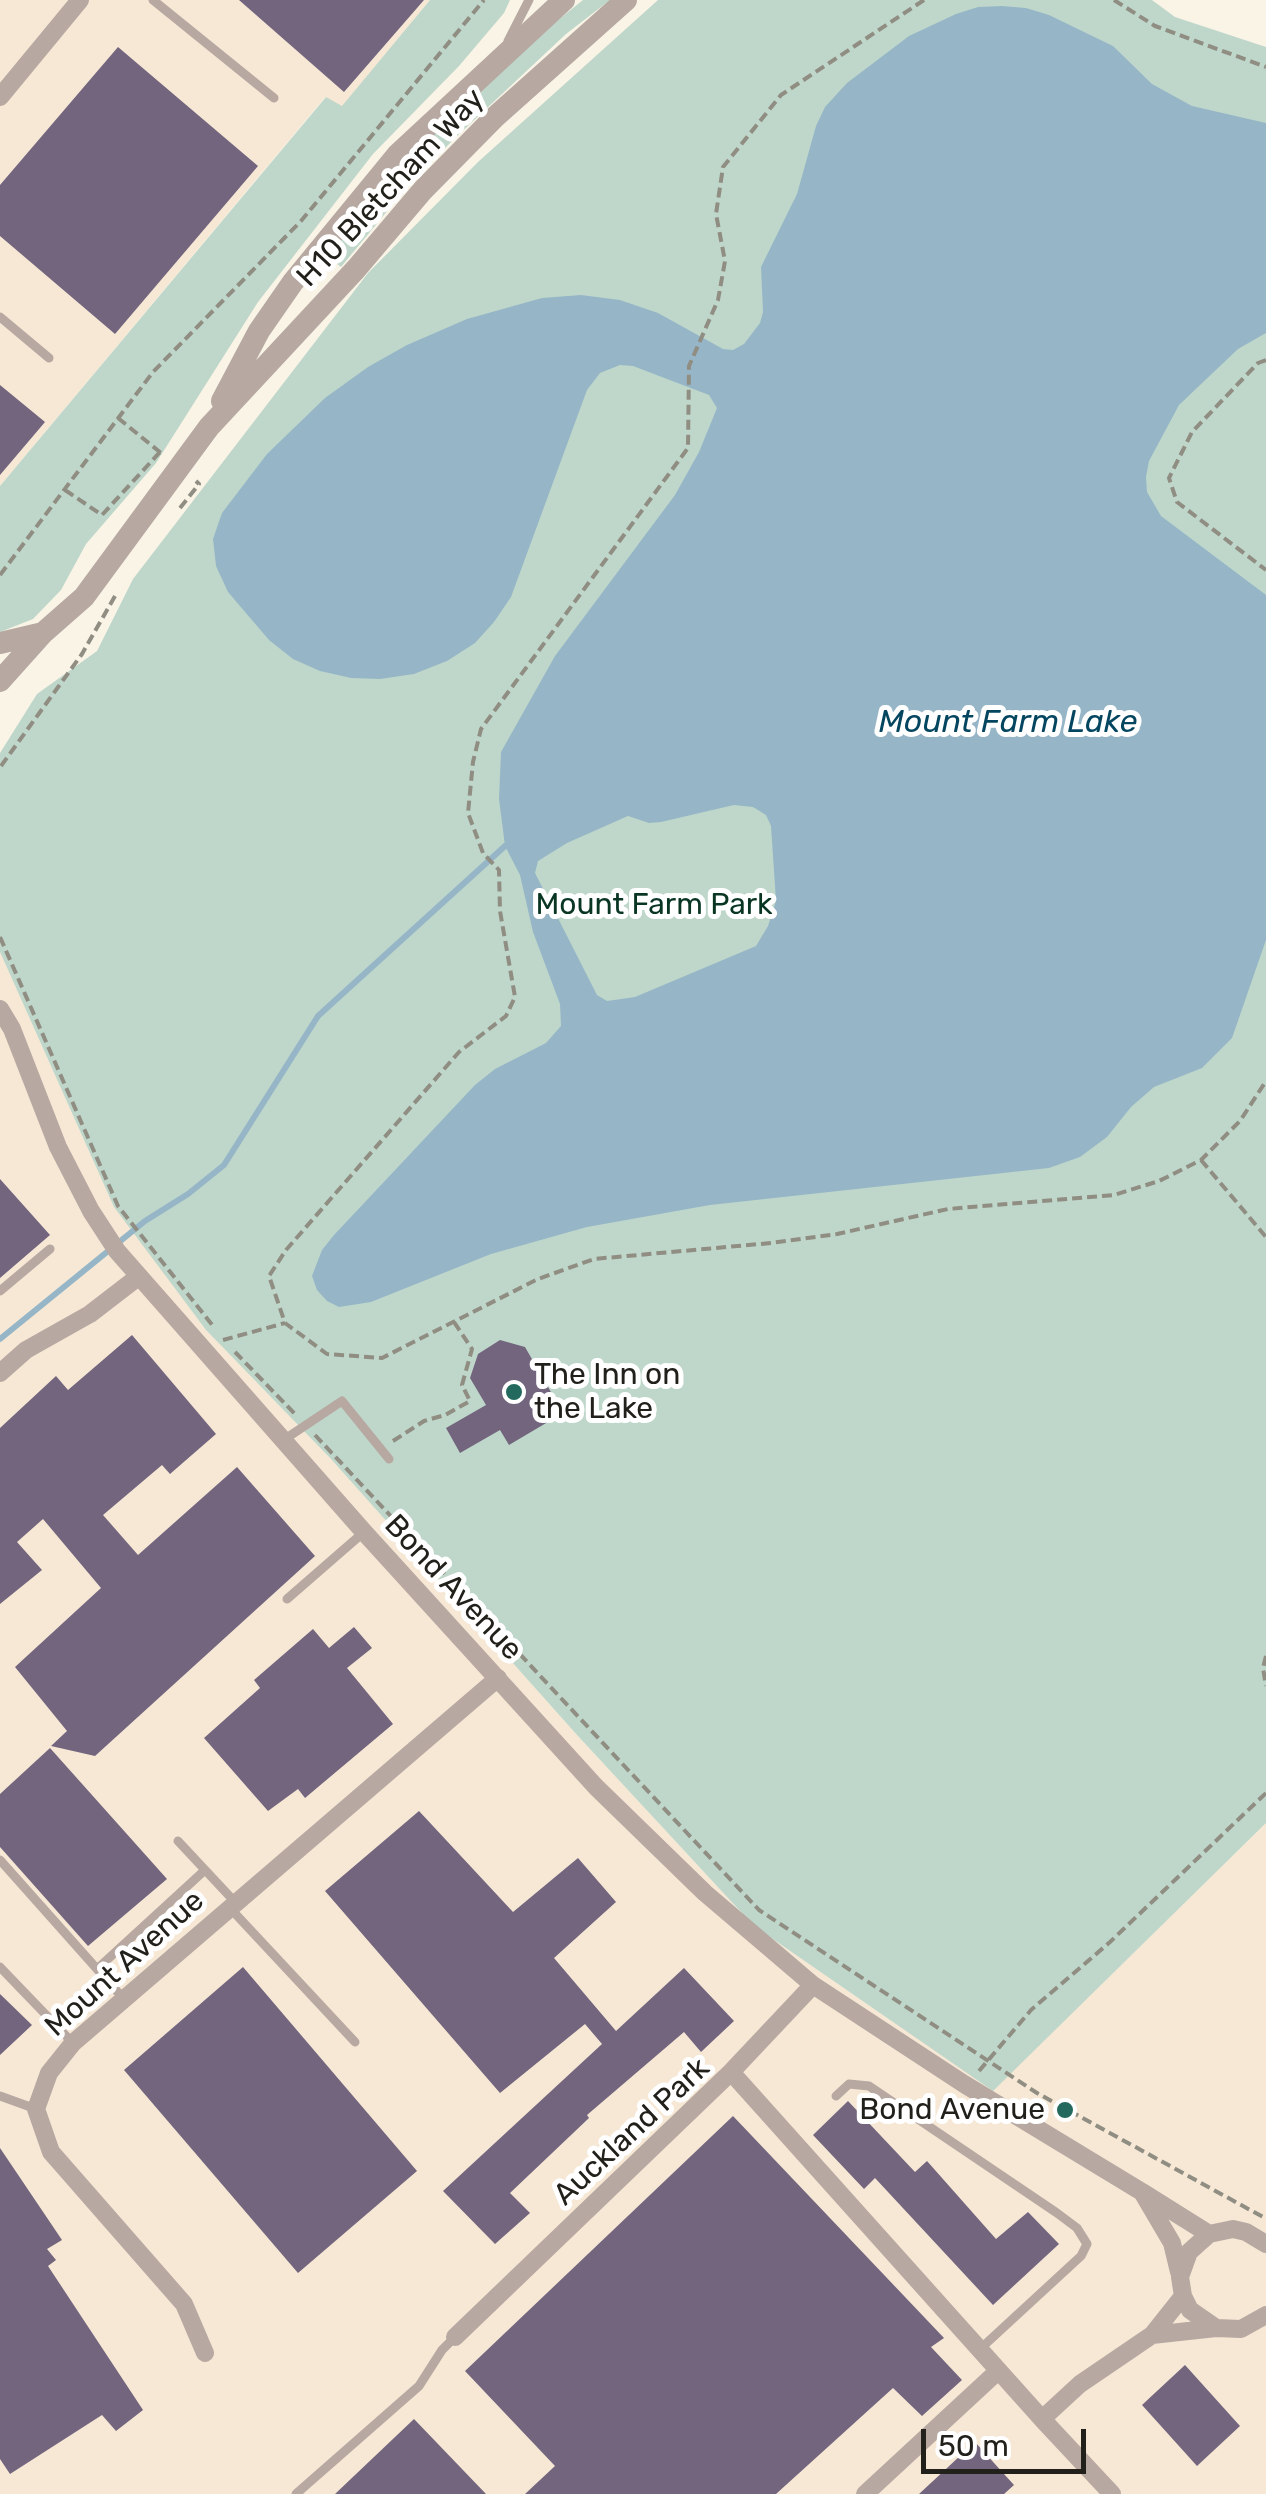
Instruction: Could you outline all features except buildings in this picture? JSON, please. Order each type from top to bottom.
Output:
[{"type":"street","points":[[0,97],[80,0]]},
{"type":"street","name":"H10 Bletcham Way","points":[[209,427],[259,331],[293,282],[398,154],[564,0]]},
{"type":"street","name":"H10 Bletcham Way","points":[[0,680],[43,633],[84,597],[209,427],[356,269],[423,190],[495,117],[626,0]]},
{"type":"street","name":"H10 Bletcham Way","points":[[0,642],[43,633]]},
{"type":"street","name":"Bond Avenue","points":[[0,1009],[12,1029],[58,1147],[90,1211],[114,1246],[364,1532],[610,1800],[705,1893],[813,1986],[1209,2234]]},
{"type":"street","points":[[0,1373],[26,1350],[90,1314],[138,1277]]},
{"type":"street","name":"Mount Avenue","points":[[36,2110],[48,2073],[74,2043],[498,1678]]},
{"type":"street","points":[[730,2072],[813,1986]]},
{"type":"street","name":"Auckland Park","points":[[456,2337],[730,2072],[1112,2494]]},
{"type":"street","points":[[36,2110],[52,2152],[184,2304],[206,2352]]},
{"type":"street","name":"Bond Avenue","points":[[1142,2192],[1172,2243],[1181,2287]]},
{"type":"street","points":[[1246,2232],[1262,2220]]},
{"type":"street","points":[[1042,2419],[1080,2384],[1152,2336],[1181,2287],[1188,2252],[1209,2234],[1233,2229],[1266,2244]]},
{"type":"street","points":[[1181,2287],[1202,2321],[1216,2328]]},
{"type":"street","points":[[1241,2329],[1266,2315]]},
{"type":"street","points":[[1152,2336],[1216,2328],[1266,2334]]},
{"type":"street","points":[[865,2494],[998,2371]]},
{"type":"lane","points":[[153,0],[274,98]]},
{"type":"lane","points":[[500,57],[529,0]]},
{"type":"lane","points":[[0,317],[49,358]]},
{"type":"lane","points":[[0,1291],[50,1249]]},
{"type":"lane","points":[[285,1439],[342,1401],[389,1460]]},
{"type":"lane","points":[[286,1598],[364,1532]]},
{"type":"lane","points":[[178,1841],[354,2042]]},
{"type":"lane","points":[[0,1860],[125,2000]]},
{"type":"lane","points":[[97,1968],[205,1870]]},
{"type":"lane","points":[[0,1967],[74,2043]]},
{"type":"lane","points":[[836,2096],[850,2084],[869,2086],[1077,2228],[1086,2244],[1081,2256],[979,2350]]},
{"type":"lane","points":[[0,2096],[36,2110]]},
{"type":"lane","points":[[296,2494],[419,2386],[442,2350],[456,2337]]},
{"type":"path","points":[[0,575],[153,372],[302,221],[484,0]]},
{"type":"path","points":[[924,0],[781,96],[723,166],[716,214],[725,261],[718,300],[689,366],[688,448],[481,729],[468,813],[483,853],[498,870],[500,911],[515,997],[506,1016],[459,1052],[286,1250],[270,1276],[286,1323],[327,1354],[382,1358],[538,1279],[594,1259],[820,1236],[948,1210],[1114,1195],[1160,1181],[1201,1160],[1240,1122],[1266,1081]]},
{"type":"path","points":[[1114,0],[1155,26],[1266,68]]},
{"type":"path","points":[[1266,360],[1258,363],[1192,432],[1169,478],[1178,502],[1266,570]]},
{"type":"path","points":[[64,490],[102,515],[160,452]]},
{"type":"path","points":[[0,937],[118,1206],[223,1340],[759,1910],[988,2064],[1266,2220]]},
{"type":"path","points":[[1201,1160],[1266,1237]]},
{"type":"path","points":[[380,1449],[424,1421],[445,1415],[470,1400],[462,1384],[472,1349],[454,1322]]},
{"type":"path","points":[[223,1340],[286,1323]]},
{"type":"path","points":[[1266,1656],[1266,1686]]},
{"type":"path","points":[[988,2064],[1031,2010],[1110,1942],[1266,1793]]},
{"type":"path","points":[[1262,2220],[1266,2205]]},
{"type":"shaded area","points":[[0,0],[430,0],[342,107],[325,97],[0,486]]},
{"type":"shaded area","points":[[0,952],[114,1207],[206,1330],[331,1459],[754,1926],[993,2090],[1266,1823],[1266,2494],[0,2494]]},
{"type":"green space","points":[[430,0],[510,0],[504,13],[459,66],[373,154],[258,302],[156,463],[86,544],[61,590],[33,619],[0,632],[0,486],[326,97],[342,106]]},
{"type":"green space","points":[[583,0],[610,0],[566,34],[454,139],[407,187],[341,267],[327,256],[417,150],[543,32]]},
{"type":"green space","name":"Mount Farm Park","points":[[658,0],[1152,0],[1175,17],[1266,47],[1266,1823],[993,2091],[754,1926],[331,1459],[206,1330],[114,1207],[0,952],[0,753],[37,694],[97,651],[133,579],[368,273],[478,162]]},
{"type":"water","name":"Mount Farm Lake","points":[[978,7],[1026,8],[1049,15],[1113,46],[1152,84],[1192,106],[1266,123],[1266,333],[1238,349],[1179,405],[1149,461],[1146,477],[1147,492],[1161,516],[1266,595],[1266,940],[1232,1038],[1202,1068],[1154,1087],[1131,1107],[1107,1137],[1080,1157],[1049,1168],[710,1205],[587,1227],[491,1254],[371,1302],[339,1307],[317,1290],[312,1276],[322,1250],[475,1085],[495,1069],[546,1043],[561,1026],[560,1004],[533,932],[520,875],[505,846],[499,799],[501,752],[555,656],[675,495],[717,408],[709,395],[633,366],[620,365],[600,373],[587,390],[511,597],[475,643],[447,661],[414,674],[380,679],[320,671],[293,659],[269,640],[228,592],[216,566],[213,539],[222,513],[267,454],[325,398],[407,345],[467,319],[542,298],[581,295],[620,300],[658,313],[723,349],[733,350],[744,344],[760,323],[763,312],[761,267],[797,194],[825,107],[847,83],[909,36]],"holes":[[[734,805],[753,807],[766,815],[771,826],[776,901],[756,946],[635,997],[607,1001],[597,995],[535,873],[538,861],[567,843],[628,816],[649,823]]]},
{"type":"waterway","points":[[0,1339],[145,1221],[224,1165],[318,1016],[505,846]]},
{"type":"place","name":"The Inn on the Lake","points":[[514,1392]]},
{"type":"place","name":"Bond Avenue","points":[[1065,2110]]}]
